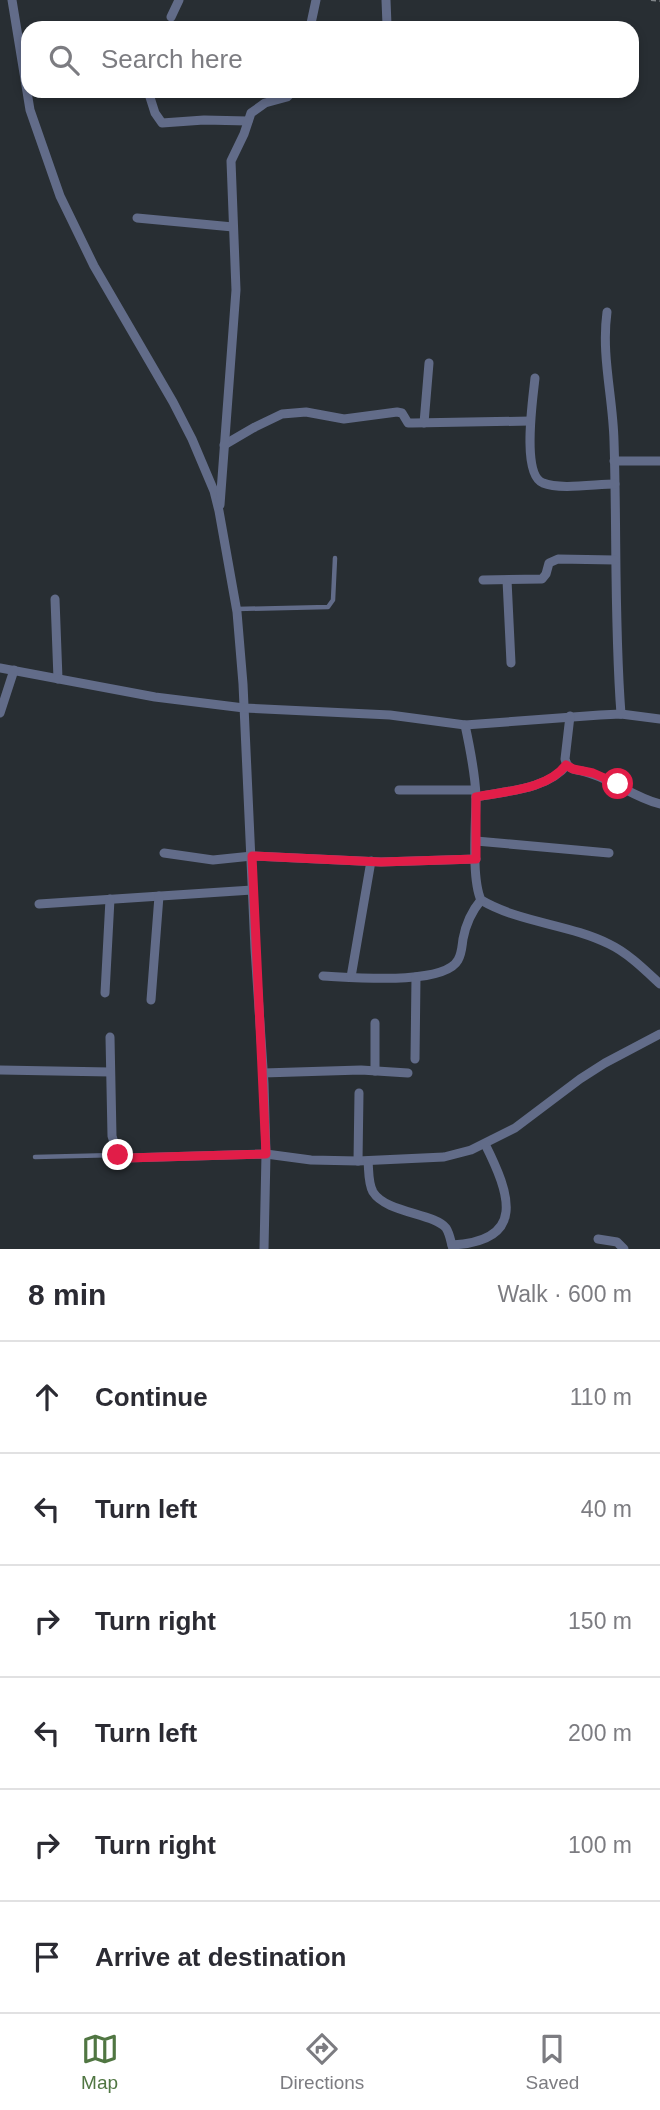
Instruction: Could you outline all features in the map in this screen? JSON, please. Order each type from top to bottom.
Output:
[{"type":"street","points":[[12,0],[21,39]]},
{"type":"street","points":[[171,17],[179,0]]},
{"type":"street","points":[[312,21],[316,0]]},
{"type":"street","points":[[386,0],[387,21]]},
{"type":"street","points":[[31,98],[36,130],[64,206],[94,266],[173,402],[208,478],[219,511],[236,610],[244,708],[266,1154],[264,1249]]},
{"type":"street","points":[[150,98],[162,123],[248,121]]},
{"type":"street","points":[[219,511],[236,290],[230,168],[233,155],[255,108],[284,98]]},
{"type":"street","points":[[137,218],[233,227]]},
{"type":"street","points":[[607,312],[605,353],[613,424],[621,714]]},
{"type":"street","points":[[424,423],[429,363]]},
{"type":"street","points":[[535,378],[530,421],[532,467],[539,482],[552,485],[615,484]]},
{"type":"street","points":[[224,445],[274,416],[297,412],[344,419],[397,412],[402,413],[408,423],[530,421]]},
{"type":"street","points":[[614,461],[660,461]]},
{"type":"street","points":[[483,580],[542,579],[549,563],[558,559],[615,560]]},
{"type":"street","points":[[507,580],[512,663]]},
{"type":"street","points":[[55,599],[58,679]]},
{"type":"street","points":[[0,668],[155,697],[244,708],[390,715],[465,725],[621,714],[660,719]]},
{"type":"street","points":[[0,713],[14,670]]},
{"type":"street","points":[[399,790],[476,794],[544,782],[562,772],[566,765],[570,716]]},
{"type":"street","points":[[323,976],[416,977],[433,975],[456,963],[466,925],[481,900],[476,859],[476,794],[465,725]]},
{"type":"street","points":[[566,765],[603,777],[660,804]]},
{"type":"street","points":[[476,841],[609,853]]},
{"type":"street","points":[[164,853],[213,860],[252,856],[371,861],[476,859]]},
{"type":"street","points":[[351,977],[371,861]]},
{"type":"street","points":[[39,904],[252,890]]},
{"type":"street","points":[[151,1000],[159,896]]},
{"type":"street","points":[[106,993],[110,899]]},
{"type":"street","points":[[481,900],[527,918],[610,944],[660,984]]},
{"type":"street","points":[[415,1059],[416,977]]},
{"type":"street","points":[[375,1023],[375,1071]]},
{"type":"street","points":[[110,1037],[111,1136],[118,1155],[126,1158],[266,1154],[311,1160],[363,1161],[444,1157],[485,1144],[515,1128],[605,1063],[660,1034]]},
{"type":"street","points":[[0,1070],[110,1072]]},
{"type":"street","points":[[263,1073],[408,1073]]},
{"type":"street","points":[[359,1093],[363,1161],[370,1184],[378,1198],[439,1223],[446,1228],[452,1247],[484,1240],[496,1232],[505,1219],[501,1176],[485,1144]]},
{"type":"street","points":[[598,1239],[612,1240],[624,1249]]},
{"type":"lane","points":[[236,610],[328,607],[333,600],[335,558]]},
{"type":"lane","points":[[35,1157],[118,1155]]},
{"type":"path","points":[[651,0],[660,1]]},
{"type":"route","points":[[118,1155],[126,1158],[266,1154],[261,1024],[254,949],[252,856],[381,862],[476,859],[476,797],[544,782],[562,772],[566,765],[618,784]]}]
